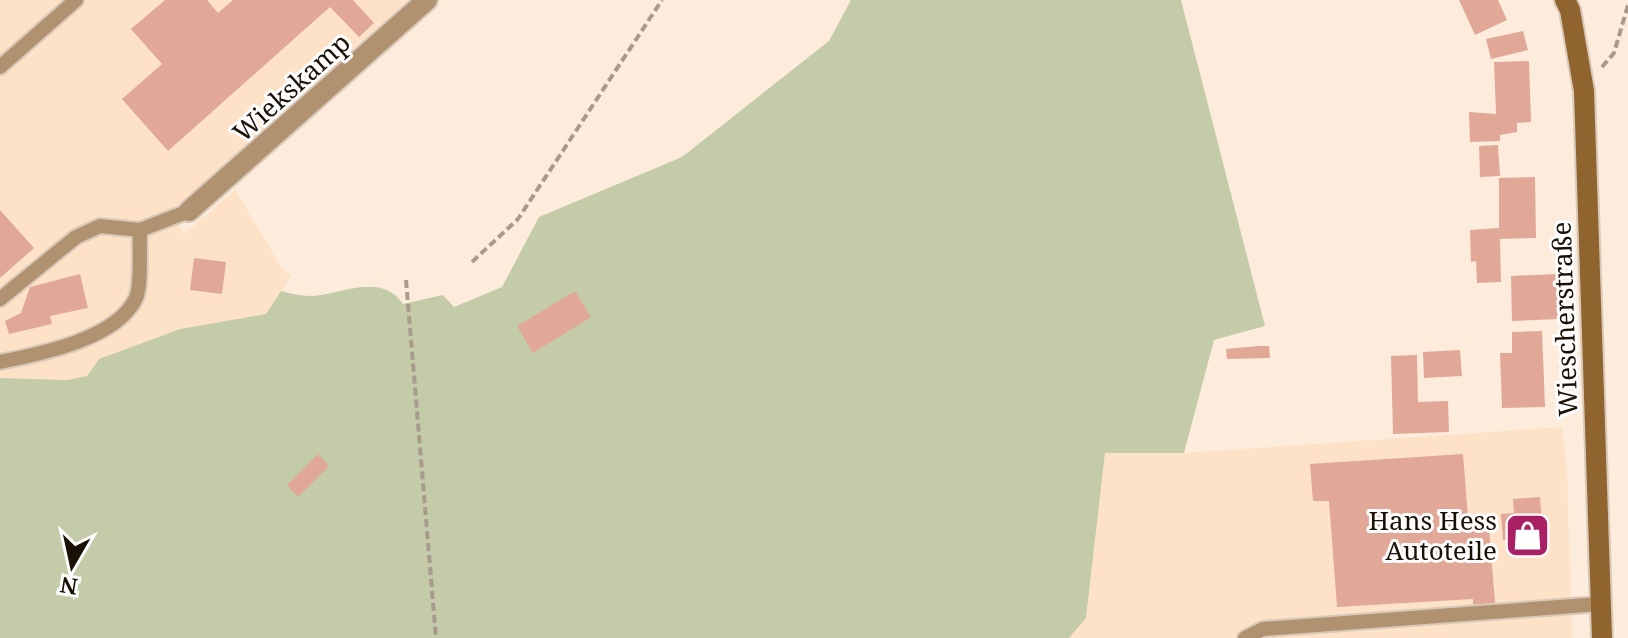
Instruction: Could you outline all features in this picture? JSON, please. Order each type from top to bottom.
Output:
[{"type":"main road","name":"Wiescherstraße","points":[[1565,0],[1570,10],[1584,91],[1602,638]]},
{"type":"street","name":"Wiekskamp","points":[[189,211],[427,0]]},
{"type":"lane","points":[[0,67],[76,0]]},
{"type":"lane","points":[[0,299],[76,237],[100,226],[140,230],[189,211]]},
{"type":"lane","points":[[0,362],[71,344],[114,325],[137,297],[140,230]]},
{"type":"lane","points":[[1245,638],[1263,629],[1600,604]]},
{"type":"path","points":[[472,262],[518,219],[662,0]]},
{"type":"path","points":[[1584,91],[1614,53],[1628,5]]},
{"type":"path","points":[[406,280],[436,638]]},
{"type":"shaded area","points":[[0,0],[408,0],[172,210],[184,234],[235,190],[280,265],[291,276],[266,314],[180,329],[99,359],[87,376],[67,380],[0,378]]},
{"type":"shaded area","points":[[1562,427],[1567,470],[1572,638],[1069,638],[1086,618],[1105,453],[1184,453]]},
{"type":"green space","points":[[851,0],[1181,0],[1265,326],[1214,340],[1184,453],[1105,453],[1086,618],[1069,638],[0,638],[0,378],[67,380],[87,376],[99,359],[180,329],[266,314],[281,291],[313,296],[373,287],[394,294],[403,304],[443,295],[454,307],[502,287],[539,217],[682,157],[829,41]]},
{"type":"building","points":[[165,0],[207,0],[218,13],[233,0],[353,0],[374,23],[359,37],[330,7],[168,151],[122,99],[162,64],[131,29]]},
{"type":"building","points":[[1459,0],[1498,0],[1507,20],[1475,35]]},
{"type":"building","points":[[1523,31],[1528,50],[1491,59],[1486,39]]},
{"type":"building","points":[[1529,61],[1531,122],[1517,123],[1517,132],[1500,135],[1500,141],[1470,142],[1469,112],[1496,114],[1494,62]]},
{"type":"building","points":[[1498,145],[1500,176],[1480,177],[1479,146]]},
{"type":"building","points":[[1535,177],[1536,238],[1500,239],[1501,282],[1477,283],[1476,261],[1471,262],[1470,230],[1499,228],[1499,178]]},
{"type":"building","points":[[0,210],[34,248],[0,278]]},
{"type":"building","points":[[194,258],[226,262],[222,294],[190,290]]},
{"type":"building","points":[[80,274],[88,308],[50,316],[52,324],[9,334],[5,321],[21,313],[30,287]]},
{"type":"building","points":[[1557,274],[1559,319],[1512,321],[1511,276]]},
{"type":"building","points":[[575,291],[591,317],[533,353],[517,326]]},
{"type":"building","points":[[1542,331],[1545,407],[1502,408],[1500,353],[1512,353],[1512,332]]},
{"type":"building","points":[[1269,346],[1270,358],[1227,359],[1226,349]]},
{"type":"building","points":[[1460,350],[1462,376],[1424,378],[1423,352]]},
{"type":"building","points":[[1417,355],[1418,402],[1448,401],[1449,432],[1393,434],[1391,356]]},
{"type":"building","points":[[318,454],[329,466],[298,497],[287,485]]},
{"type":"building","points":[[1463,454],[1468,517],[1488,516],[1495,603],[1473,605],[1473,599],[1337,607],[1329,501],[1313,501],[1310,464]]},
{"type":"building","points":[[1540,497],[1544,549],[1520,551],[1519,539],[1503,540],[1501,514],[1514,513],[1513,499]]},
{"type":"place","name":"Hans Hess Autoteile","points":[[1528,535]]}]
